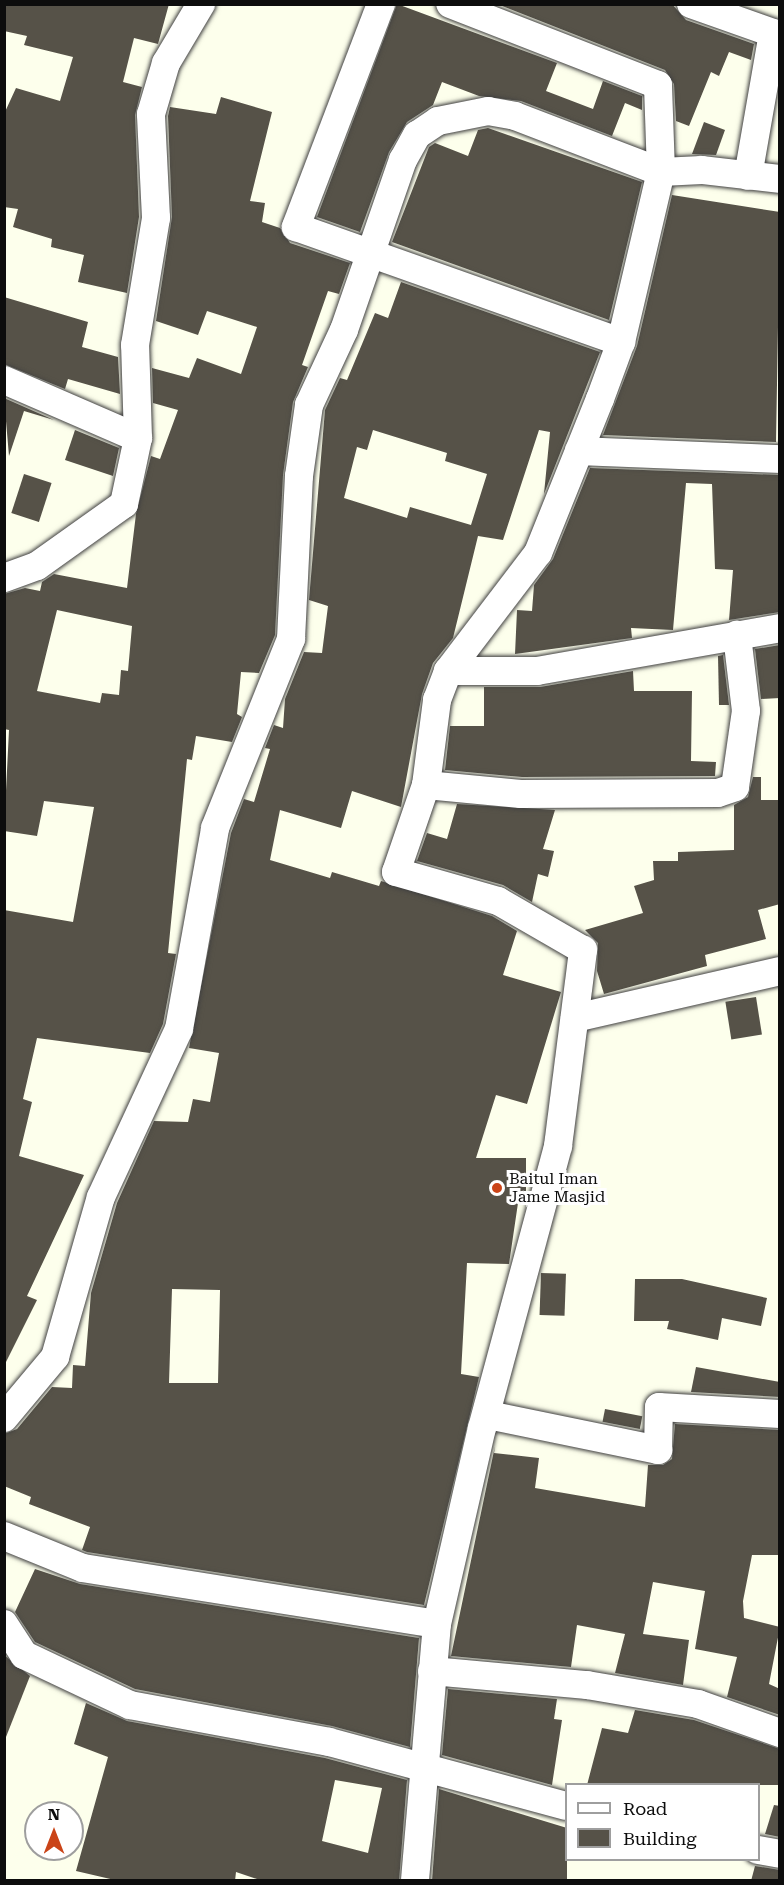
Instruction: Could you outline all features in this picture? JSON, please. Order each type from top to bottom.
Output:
[{"type":"street","points":[[4,578],[38,566],[124,504],[138,438],[135,345],[156,218],[151,114],[166,63],[201,4]]},
{"type":"street","points":[[381,4],[296,227],[371,250],[621,342]]},
{"type":"street","points":[[415,1881],[437,1624],[488,1415],[558,1146],[583,950],[498,901],[396,872],[426,785],[437,700],[448,671],[538,553],[621,342],[661,172],[658,85],[450,4]]},
{"type":"street","points":[[691,4],[773,33],[748,176]]},
{"type":"street","points":[[4,1418],[56,1357],[101,1197],[179,1029],[215,828],[291,639],[299,476],[309,405],[344,330],[371,250],[417,135],[455,116],[488,111],[515,116],[661,172],[748,176],[780,180]]},
{"type":"street","points":[[4,381],[138,438]]},
{"type":"street","points":[[579,451],[780,459]]},
{"type":"street","points":[[448,671],[537,671],[780,628]]},
{"type":"street","points":[[426,785],[521,794],[718,793],[735,787],[746,711],[737,636]]},
{"type":"street","points":[[575,1018],[780,971]]},
{"type":"street","points":[[488,1415],[657,1450],[659,1407],[780,1414]]},
{"type":"street","points":[[4,1536],[83,1568],[437,1624]]},
{"type":"street","points":[[4,1624],[24,1655],[130,1706],[329,1742],[565,1805]]},
{"type":"street","points":[[432,1671],[587,1685],[698,1704],[780,1733]]},
{"type":"street","points":[[760,1850],[780,1854]]},
{"type":"building","points":[[4,4],[169,4],[158,44],[134,38],[123,82],[142,87],[135,115],[139,217],[127,293],[78,282],[84,255],[51,247],[52,239],[13,227],[18,209],[4,207],[4,114],[16,88],[60,101],[73,57],[24,45],[27,36],[4,31]]},
{"type":"building","points":[[397,4],[557,63],[546,91],[593,109],[603,81],[642,96],[642,110],[625,103],[612,136],[521,101],[479,96],[442,82],[433,105],[407,122],[389,152],[360,232],[317,217]]},
{"type":"building","points":[[497,4],[672,4],[686,20],[754,44],[751,60],[729,52],[719,76],[711,72],[689,126],[676,121],[674,84],[665,70]]},
{"type":"building","points":[[221,97],[272,112],[250,201],[265,203],[262,222],[280,228],[290,243],[350,263],[339,294],[328,291],[302,365],[308,367],[293,402],[283,475],[275,635],[259,673],[241,672],[237,714],[242,717],[232,742],[196,736],[192,760],[187,759],[168,953],[176,954],[163,1024],[150,1053],[37,1038],[23,1099],[32,1102],[19,1156],[84,1175],[27,1296],[37,1300],[4,1366],[4,910],[73,922],[94,807],[44,801],[37,836],[4,831],[9,730],[4,729],[4,594],[25,588],[40,591],[42,582],[54,574],[127,588],[136,514],[151,456],[160,459],[178,410],[153,403],[152,368],[189,378],[197,358],[241,374],[257,327],[207,311],[198,335],[156,321],[172,217],[168,116],[170,107],[216,114]],"holes":[[[57,610],[132,626],[128,671],[121,670],[119,695],[102,693],[100,703],[37,691]]]},
{"type":"building","points":[[704,122],[725,130],[716,155],[692,154]]},
{"type":"building","points":[[488,128],[642,182],[609,320],[392,242],[429,147],[435,143],[468,156],[478,130]]},
{"type":"building","points":[[672,195],[780,212],[776,442],[603,435],[637,346]]},
{"type":"building","points":[[401,282],[600,352],[544,494],[550,432],[539,430],[503,540],[478,536],[453,638],[433,663],[422,694],[401,807],[352,791],[341,828],[280,810],[270,860],[330,878],[332,872],[379,886],[381,881],[492,916],[517,931],[503,975],[561,992],[527,1104],[496,1095],[476,1158],[526,1158],[526,1201],[518,1203],[509,1264],[467,1263],[461,1374],[479,1377],[424,1605],[87,1552],[82,1550],[90,1527],[29,1504],[31,1497],[4,1486],[4,1434],[17,1429],[52,1387],[72,1388],[73,1365],[85,1366],[91,1293],[117,1203],[154,1121],[188,1122],[193,1099],[210,1102],[219,1053],[189,1048],[231,833],[244,799],[254,802],[270,749],[265,748],[274,725],[283,728],[285,699],[304,652],[322,653],[328,606],[309,600],[325,410],[340,378],[347,380],[375,313],[388,318]],"holes":[[[373,430],[447,453],[445,461],[487,474],[471,525],[410,507],[407,518],[344,498],[357,447],[367,450]],[[172,1289],[220,1290],[218,1383],[169,1383]]]},
{"type":"building","points":[[4,297],[88,322],[82,347],[118,357],[120,394],[68,379],[65,389],[4,364]]},
{"type":"building","points":[[4,398],[54,420],[24,411],[9,456]]},
{"type":"building","points":[[75,430],[119,448],[113,476],[65,460]]},
{"type":"building","points":[[590,468],[780,475],[780,612],[729,620],[733,570],[715,569],[712,484],[686,483],[673,630],[631,628],[632,638],[515,654],[517,610],[532,611],[534,585],[553,559]]},
{"type":"building","points":[[24,474],[52,483],[39,522],[11,513]]},
{"type":"building","points":[[780,645],[780,698],[761,699],[755,649]]},
{"type":"building","points":[[723,655],[729,705],[719,705],[718,656]]},
{"type":"building","points":[[633,671],[634,691],[692,691],[691,761],[716,762],[715,776],[522,777],[445,770],[450,726],[484,726],[484,687],[540,687]]},
{"type":"building","points":[[753,777],[761,777],[761,800],[780,800],[780,904],[758,910],[766,939],[705,955],[707,966],[604,994],[597,971],[598,943],[585,930],[643,913],[634,886],[654,880],[653,861],[678,861],[678,852],[734,850],[734,805],[748,797]]},
{"type":"building","points":[[457,804],[555,810],[543,849],[554,851],[548,877],[538,874],[532,902],[503,885],[417,861],[427,833],[447,839]]},
{"type":"building","points":[[756,997],[762,1035],[731,1039],[725,1002]]},
{"type":"building","points":[[541,1273],[566,1274],[565,1316],[540,1315]]},
{"type":"building","points":[[635,1279],[682,1279],[767,1298],[761,1326],[722,1318],[718,1340],[667,1329],[669,1321],[634,1321]]},
{"type":"building","points":[[696,1367],[780,1382],[780,1397],[691,1392]]},
{"type":"building","points":[[605,1409],[642,1416],[640,1429],[603,1422]]},
{"type":"building","points":[[675,1424],[780,1430],[780,1555],[752,1555],[743,1601],[744,1618],[780,1627],[769,1684],[780,1689],[780,1715],[727,1697],[737,1657],[695,1649],[705,1591],[653,1582],[643,1634],[689,1640],[683,1685],[615,1673],[625,1634],[577,1625],[571,1667],[451,1656],[495,1446],[494,1453],[539,1458],[535,1488],[645,1507],[648,1465],[663,1465],[672,1459]]},
{"type":"building","points":[[35,1569],[80,1584],[419,1638],[410,1747],[332,1726],[135,1689],[35,1642],[15,1612]]},
{"type":"building","points":[[4,1655],[30,1676],[6,1737],[4,1736]]},
{"type":"building","points":[[448,1689],[557,1699],[554,1719],[562,1720],[552,1785],[442,1755]]},
{"type":"building","points":[[86,1703],[127,1721],[325,1758],[407,1780],[399,1881],[263,1881],[236,1872],[235,1881],[119,1881],[76,1871],[79,1861],[84,1861],[84,1842],[108,1757],[74,1744]],"holes":[[[335,1780],[382,1788],[368,1853],[322,1841]]]},
{"type":"building","points":[[635,1710],[694,1720],[780,1749],[780,1785],[588,1783],[602,1728],[628,1733]]},
{"type":"building","points":[[439,1789],[565,1827],[567,1881],[432,1881]]},
{"type":"building","points":[[774,1805],[780,1806],[780,1837],[765,1834]]},
{"type":"building","points":[[755,1866],[780,1870],[780,1881],[751,1881]]},
{"type":"place","name":"Baitul Iman Jame Masjid","points":[[497,1188]]}]
